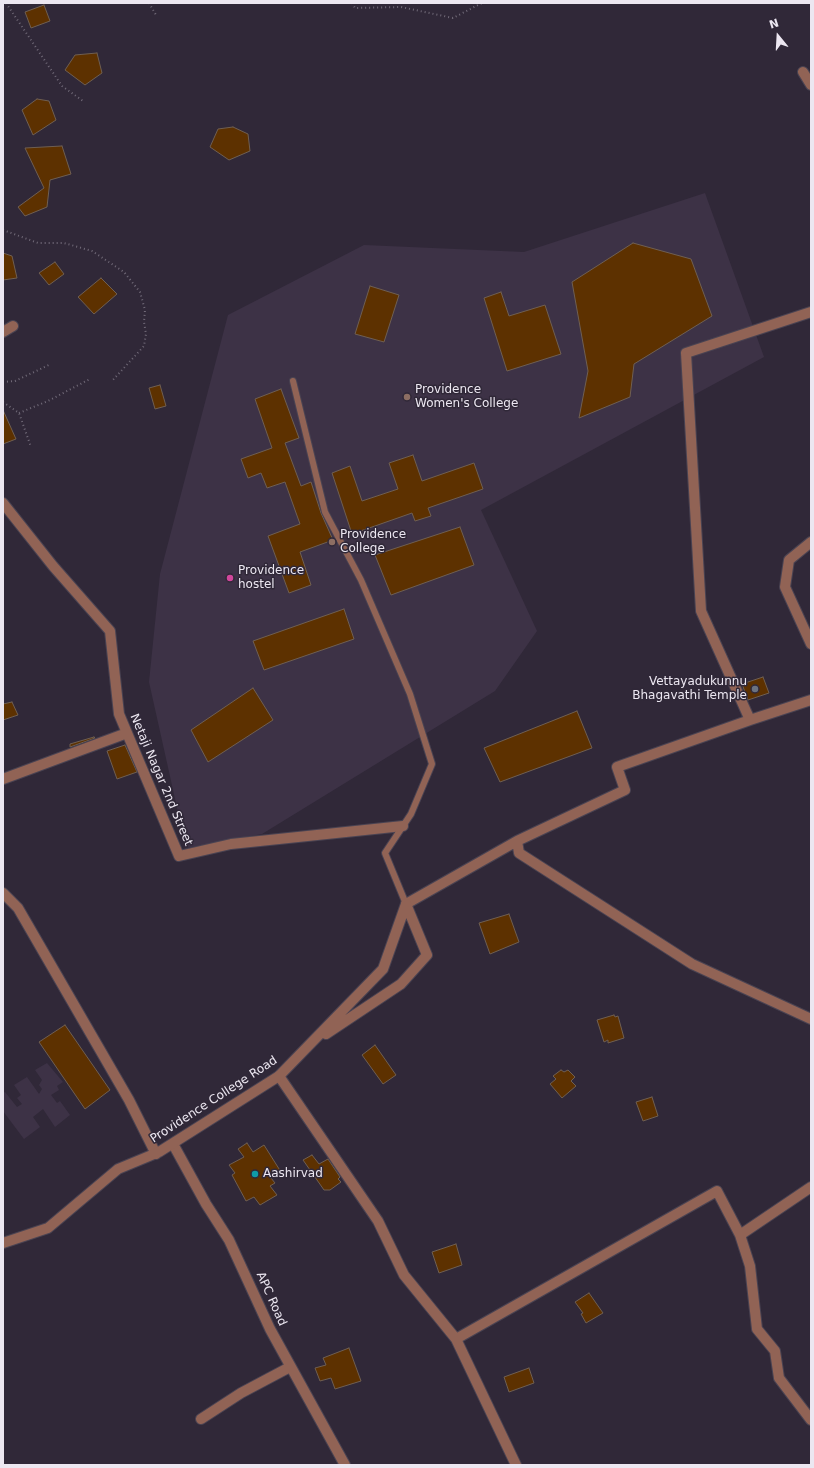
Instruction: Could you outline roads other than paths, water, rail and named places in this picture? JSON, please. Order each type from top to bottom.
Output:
[{"type":"street","points":[[802,72],[811,85]]},
{"type":"street","points":[[750,720],[701,611],[686,353],[811,312]]},
{"type":"street","points":[[3,332],[13,326]]},
{"type":"street","name":"Netaji Nagar 2nd Street","points":[[3,502],[53,566],[110,631],[119,714],[178,856],[231,844],[403,826]]},
{"type":"street","points":[[811,542],[788,560],[785,587],[811,644]]},
{"type":"street","points":[[406,904],[517,841],[625,790],[617,768],[750,720],[811,700]]},
{"type":"street","points":[[3,779],[127,733]]},
{"type":"street","points":[[517,841],[519,853],[692,964],[811,1019]]},
{"type":"street","points":[[3,893],[18,908],[129,1100],[156,1154]]},
{"type":"street","name":"Providence College Road","points":[[311,1043],[401,984],[427,955],[406,904]]},
{"type":"street","name":"Providence College Road","points":[[3,1243],[48,1228],[118,1169],[156,1154],[279,1076],[383,969],[406,904]]},
{"type":"street","points":[[279,1076],[378,1221],[404,1275],[456,1339],[516,1465]]},
{"type":"street","name":"APC Road","points":[[173,1144],[203,1198],[229,1240],[290,1367],[345,1465]]},
{"type":"street","points":[[740,1235],[811,1187]]},
{"type":"street","points":[[456,1339],[717,1191],[740,1235],[750,1266],[757,1329],[775,1351],[780,1378],[811,1420]]},
{"type":"street","points":[[201,1419],[241,1393],[290,1367]]},
{"type":"lane","name":"Providence College Road","points":[[293,382],[325,512],[361,580],[410,694],[432,764],[411,814],[385,852],[406,904]]},
{"type":"place","name":"Providence Women's College","points":[[407,397]]},
{"type":"place","name":"Providence College","points":[[332,542]]},
{"type":"place","name":"Providence hostel","points":[[230,578]]},
{"type":"place","name":"Vettayadukunnu Bhagavathi Temple","points":[[755,689]]},
{"type":"place","name":"Aashirvad","points":[[255,1174]]}]
